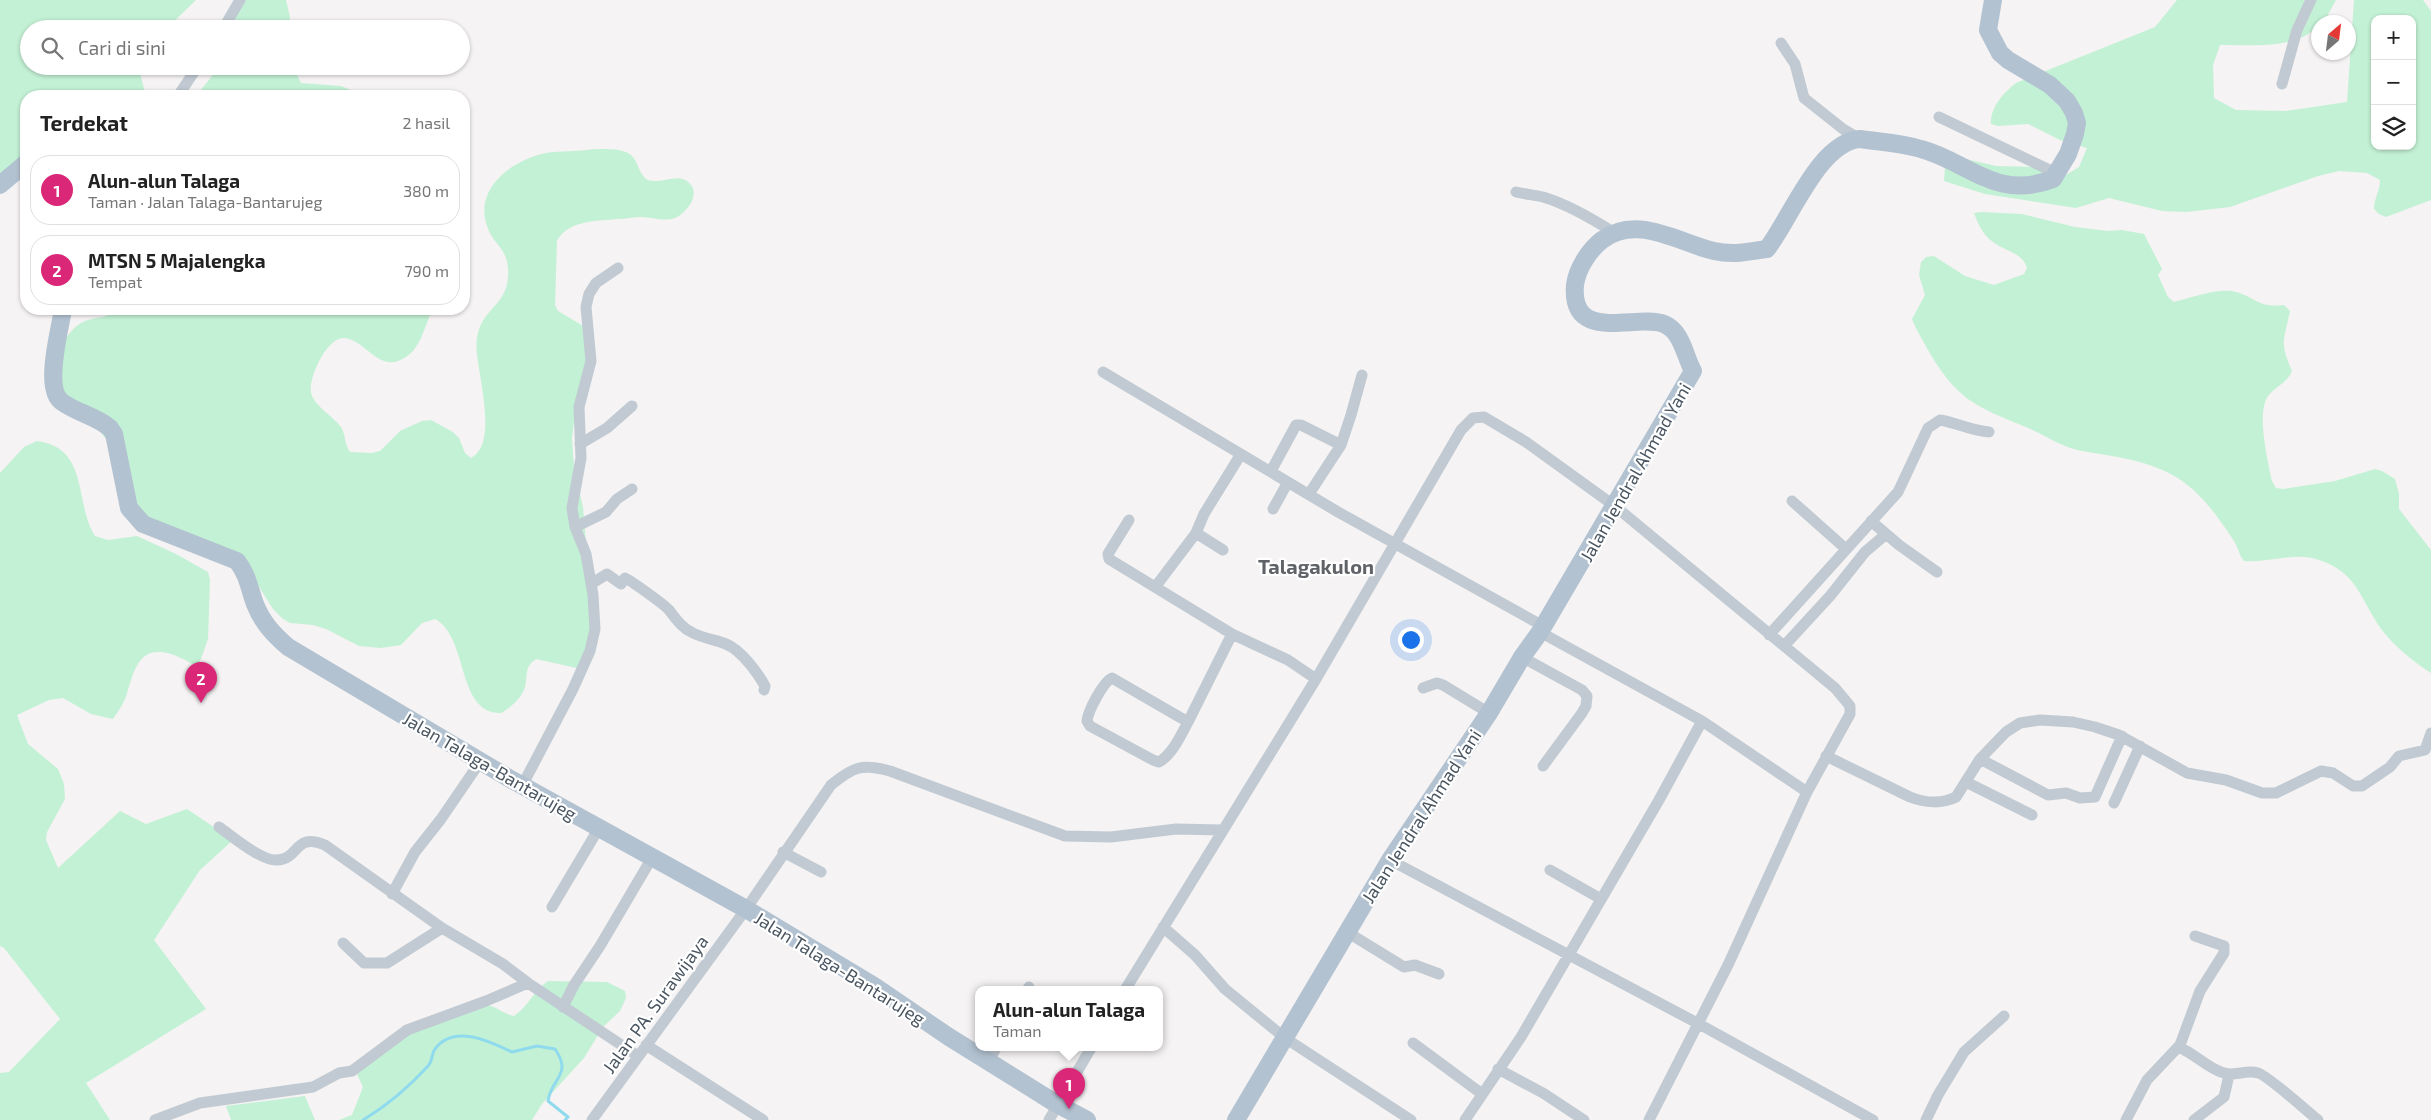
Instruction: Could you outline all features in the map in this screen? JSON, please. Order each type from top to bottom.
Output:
[{"type":"main road","points":[[1613,232],[1633,229],[1662,233],[1714,251],[1741,254],[1767,249],[1789,218],[1823,160],[1834,149],[1850,139],[1921,149],[1993,181],[2030,186],[2053,179],[2058,174],[2075,134],[2076,122],[2074,113],[2068,101],[2050,85],[2008,60],[2000,53],[1988,30],[1993,0]]},
{"type":"main road","points":[[0,185],[20,168]]},
{"type":"main road","name":"Jalan Jendral Ahmad Yani","points":[[1236,1120],[1390,860],[1489,713],[1616,506],[1694,371],[1676,333],[1664,324],[1596,322],[1584,314],[1578,305],[1575,291],[1576,280],[1583,263],[1596,244],[1613,232]]},
{"type":"main road","name":"Jalan Talaga-Bantarujeg","points":[[62,315],[52,378],[54,392],[62,402],[110,428],[114,434],[129,508],[134,516],[143,524],[237,562],[247,574],[255,604],[266,625],[288,647],[480,762],[746,909],[975,1045]]},
{"type":"main road","name":"Jalan Talaga-Bantarujeg","points":[[992,1055],[1058,1105],[1087,1120]]},
{"type":"street","points":[[228,20],[240,0]]},
{"type":"street","points":[[2282,84],[2297,30],[2311,0]]},
{"type":"street","points":[[1782,43],[1795,64],[1804,98],[1842,129],[1860,139]]},
{"type":"street","points":[[182,90],[192,75]]},
{"type":"street","points":[[1939,117],[2058,174]]},
{"type":"street","points":[[1516,192],[1543,197],[1592,219],[1613,232]]},
{"type":"street","points":[[522,786],[557,720],[590,651],[595,629],[586,554],[572,508],[581,458],[579,407],[591,361],[586,307],[589,294],[596,283],[618,268]]},
{"type":"street","points":[[1103,372],[1288,482],[1702,721],[1806,792]]},
{"type":"street","points":[[1309,494],[1340,445],[1362,375]]},
{"type":"street","points":[[580,444],[607,428],[632,406]]},
{"type":"street","points":[[1127,986],[1316,680],[1466,422],[1479,416],[1490,418],[1616,506],[1768,635],[1834,688],[1850,706],[1850,714],[1806,792],[1728,965],[1649,1120]]},
{"type":"street","points":[[1768,635],[1898,492],[1928,428],[1940,420],[1977,432],[1989,432]]},
{"type":"street","points":[[1271,471],[1293,427],[1298,424],[1340,445]]},
{"type":"street","points":[[1156,586],[1196,533],[1206,511],[1242,454]]},
{"type":"street","points":[[1273,509],[1288,482]]},
{"type":"street","points":[[576,526],[606,512],[617,500],[632,489]]},
{"type":"street","points":[[1792,501],[1846,549]]},
{"type":"street","points":[[1129,520],[1108,556],[1111,561],[1156,586],[1232,634],[1288,660],[1316,680]]},
{"type":"street","points":[[1871,521],[1886,535],[1937,572]]},
{"type":"street","points":[[1196,533],[1223,550]]},
{"type":"street","points":[[1784,646],[1830,596],[1865,552],[1886,535]]},
{"type":"street","points":[[591,584],[603,579],[607,574],[621,584],[625,578],[631,580],[645,593],[667,608],[677,621],[694,633],[725,642],[736,650],[754,668],[765,686],[764,690]]},
{"type":"street","points":[[1188,722],[1112,678],[1108,679],[1088,714],[1087,721],[1090,726],[1159,762],[1164,760],[1188,722],[1232,634]]},
{"type":"street","points":[[1522,657],[1582,690],[1588,700],[1582,713],[1543,766]]},
{"type":"street","points":[[1424,688],[1438,683],[1444,685],[1489,713]]},
{"type":"street","points":[[1826,756],[1920,801],[1937,802],[1954,798],[1980,759],[2006,732],[2020,722],[2040,720],[2079,723],[2122,736],[2187,773],[2226,780],[2246,789],[2270,795],[2321,771],[2333,773],[2352,786],[2362,786],[2390,766],[2399,756],[2425,750],[2431,733]]},
{"type":"street","points":[[1465,1120],[1498,1068],[1521,1037],[1702,721]]},
{"type":"street","points":[[1980,759],[2048,795],[2066,793],[2080,798],[2092,798],[2095,797],[2122,736]]},
{"type":"street","points":[[2114,803],[2140,746]]},
{"type":"street","points":[[392,894],[415,852],[480,762]]},
{"type":"street","name":"Jalan PA. Surawijaya","points":[[592,1120],[746,909],[783,852],[831,785],[846,772],[860,767],[873,766],[926,783],[1065,836],[1111,837],[1176,829],[1222,830]]},
{"type":"street","points":[[1966,782],[2032,814]]},
{"type":"street","points":[[219,827],[263,856],[276,860],[288,857],[303,842],[314,840],[324,845],[442,928],[503,964],[528,983],[638,1056]]},
{"type":"street","points":[[552,907],[599,828]]},
{"type":"street","points":[[783,852],[820,872]]},
{"type":"street","points":[[563,1006],[653,856]]},
{"type":"street","points":[[1390,860],[1699,1024],[1873,1120]]},
{"type":"street","points":[[1550,870],[1601,899]]},
{"type":"street","points":[[1163,927],[1195,955],[1225,989],[1285,1038],[1411,1120]]},
{"type":"street","points":[[343,943],[364,963],[387,963],[442,928]]},
{"type":"street","points":[[1347,932],[1404,967],[1420,966],[1439,974]]},
{"type":"street","points":[[2126,1120],[2147,1080],[2178,1047],[2200,991],[2225,950],[2224,946],[2195,936]]},
{"type":"street","points":[[155,1120],[200,1103],[313,1087],[339,1073],[352,1071],[406,1030],[486,1001],[528,983]]},
{"type":"street","points":[[1926,1120],[1938,1095],[1964,1052],[1978,1040],[1988,1027],[2004,1016]]},
{"type":"street","points":[[1413,1043],[1482,1094]]},
{"type":"street","points":[[646,1045],[763,1120]]},
{"type":"street","points":[[2178,1047],[2195,1055],[2218,1072],[2229,1075],[2247,1072],[2260,1073],[2318,1120]]},
{"type":"street","points":[[1049,1120],[1089,1051]]},
{"type":"street","points":[[1498,1068],[1543,1093],[1584,1120]]},
{"type":"street","points":[[2194,1120],[2224,1097],[2229,1075]]},
{"type":"green space","points":[[0,0],[196,0],[175,20],[20,20],[20,75],[140,75],[144,90],[20,90],[20,173],[0,173]]},
{"type":"green space","points":[[242,0],[286,0],[290,17],[290,20],[234,20]]},
{"type":"green space","points":[[2177,0],[2336,0],[2328,15],[2311,15],[2311,32],[2297,39],[2285,43],[2220,45],[2213,65],[2214,98],[2236,110],[2286,111],[2347,102],[2350,60],[2356,60],[2356,15],[2353,15],[2354,0],[2423,0],[2431,11],[2431,200],[2386,217],[2374,209],[2380,180],[2367,173],[2339,171],[2318,176],[2230,207],[2186,212],[2162,211],[2109,198],[2076,208],[1985,194],[1944,181],[1945,166],[1966,159],[1996,166],[2035,167],[2058,175],[2066,175],[2079,167],[2087,148],[2060,140],[2028,124],[1998,126],[1991,124],[1995,107],[2006,91],[2016,83],[2155,27]]},
{"type":"green space","points":[[213,75],[297,75],[301,83],[341,86],[351,90],[201,90]]},
{"type":"green space","points":[[595,149],[624,151],[632,156],[642,175],[648,180],[682,179],[691,185],[694,191],[691,203],[686,210],[675,218],[638,217],[584,223],[568,229],[557,241],[555,305],[558,311],[590,330],[590,344],[576,406],[572,438],[574,468],[583,507],[594,638],[581,669],[536,659],[532,662],[528,668],[525,687],[521,695],[501,713],[487,710],[476,701],[469,688],[453,641],[446,628],[435,619],[422,623],[401,645],[381,648],[359,646],[326,629],[313,625],[290,623],[283,619],[273,609],[246,566],[186,545],[139,511],[108,441],[93,424],[63,402],[60,346],[81,323],[108,315],[430,315],[417,346],[406,357],[398,361],[384,361],[377,358],[358,343],[344,338],[338,339],[325,351],[320,360],[312,378],[311,393],[316,403],[341,427],[350,452],[372,453],[380,451],[400,431],[422,421],[431,420],[453,432],[459,438],[465,453],[471,458],[479,451],[484,440],[485,426],[477,339],[484,319],[506,288],[508,277],[507,260],[487,226],[484,211],[486,198],[502,175],[526,159],[553,152]]},
{"type":"green space","points":[[1974,213],[2022,214],[2075,227],[2108,231],[2122,230],[2144,234],[2162,269],[2158,275],[2168,297],[2174,302],[2205,294],[2229,291],[2243,294],[2263,304],[2284,305],[2290,311],[2284,347],[2292,371],[2287,379],[2268,396],[2263,414],[2264,437],[2272,481],[2276,488],[2283,489],[2335,481],[2375,469],[2395,479],[2399,494],[2399,509],[2431,550],[2431,673],[2392,642],[2382,630],[2350,579],[2330,564],[2307,557],[2244,561],[2222,523],[2193,490],[2176,477],[2142,462],[2067,447],[1980,407],[1958,391],[1938,367],[1912,319],[1925,295],[1919,275],[1921,262],[1926,257],[1934,256],[1965,276],[1994,285],[2024,274],[2027,268],[2022,259],[1993,242],[1984,233]]},
{"type":"green space","points":[[37,441],[54,446],[65,454],[73,466],[89,523],[95,536],[108,540],[137,536],[176,554],[208,572],[210,580],[208,639],[198,667],[168,653],[150,653],[139,662],[135,669],[125,699],[113,719],[91,714],[63,698],[49,700],[17,715],[28,744],[58,769],[64,784],[65,799],[47,832],[46,840],[58,868],[120,811],[146,824],[187,809],[233,840],[200,870],[154,940],[206,1009],[86,1083],[110,1120],[0,1120],[0,1073],[9,1072],[60,1019],[4,948],[0,946],[0,473],[24,447]]},
{"type":"green space","points":[[548,981],[607,982],[625,991],[626,998],[620,1011],[603,1027],[584,1058],[542,1104],[532,1120],[339,1120],[352,1115],[363,1087],[354,1068],[399,1038],[486,1005],[514,1016],[524,1008],[538,989]]},
{"type":"green space","points":[[305,1096],[315,1120],[231,1120],[226,1106]]},
{"type":"waterway","points":[[363,1120],[413,1082],[430,1064],[435,1049],[443,1041],[452,1037],[462,1036],[483,1040],[512,1052],[537,1046],[555,1049],[562,1065],[548,1101],[568,1117],[565,1120]]},
{"type":"place","name":"MTSN 5 Majalengka","points":[[201,703]]},
{"type":"place","name":"Alun-alun Talaga","points":[[1069,1109]]},
{"type":"district","name":"Talagakulon","points":[[1316,566]]}]
